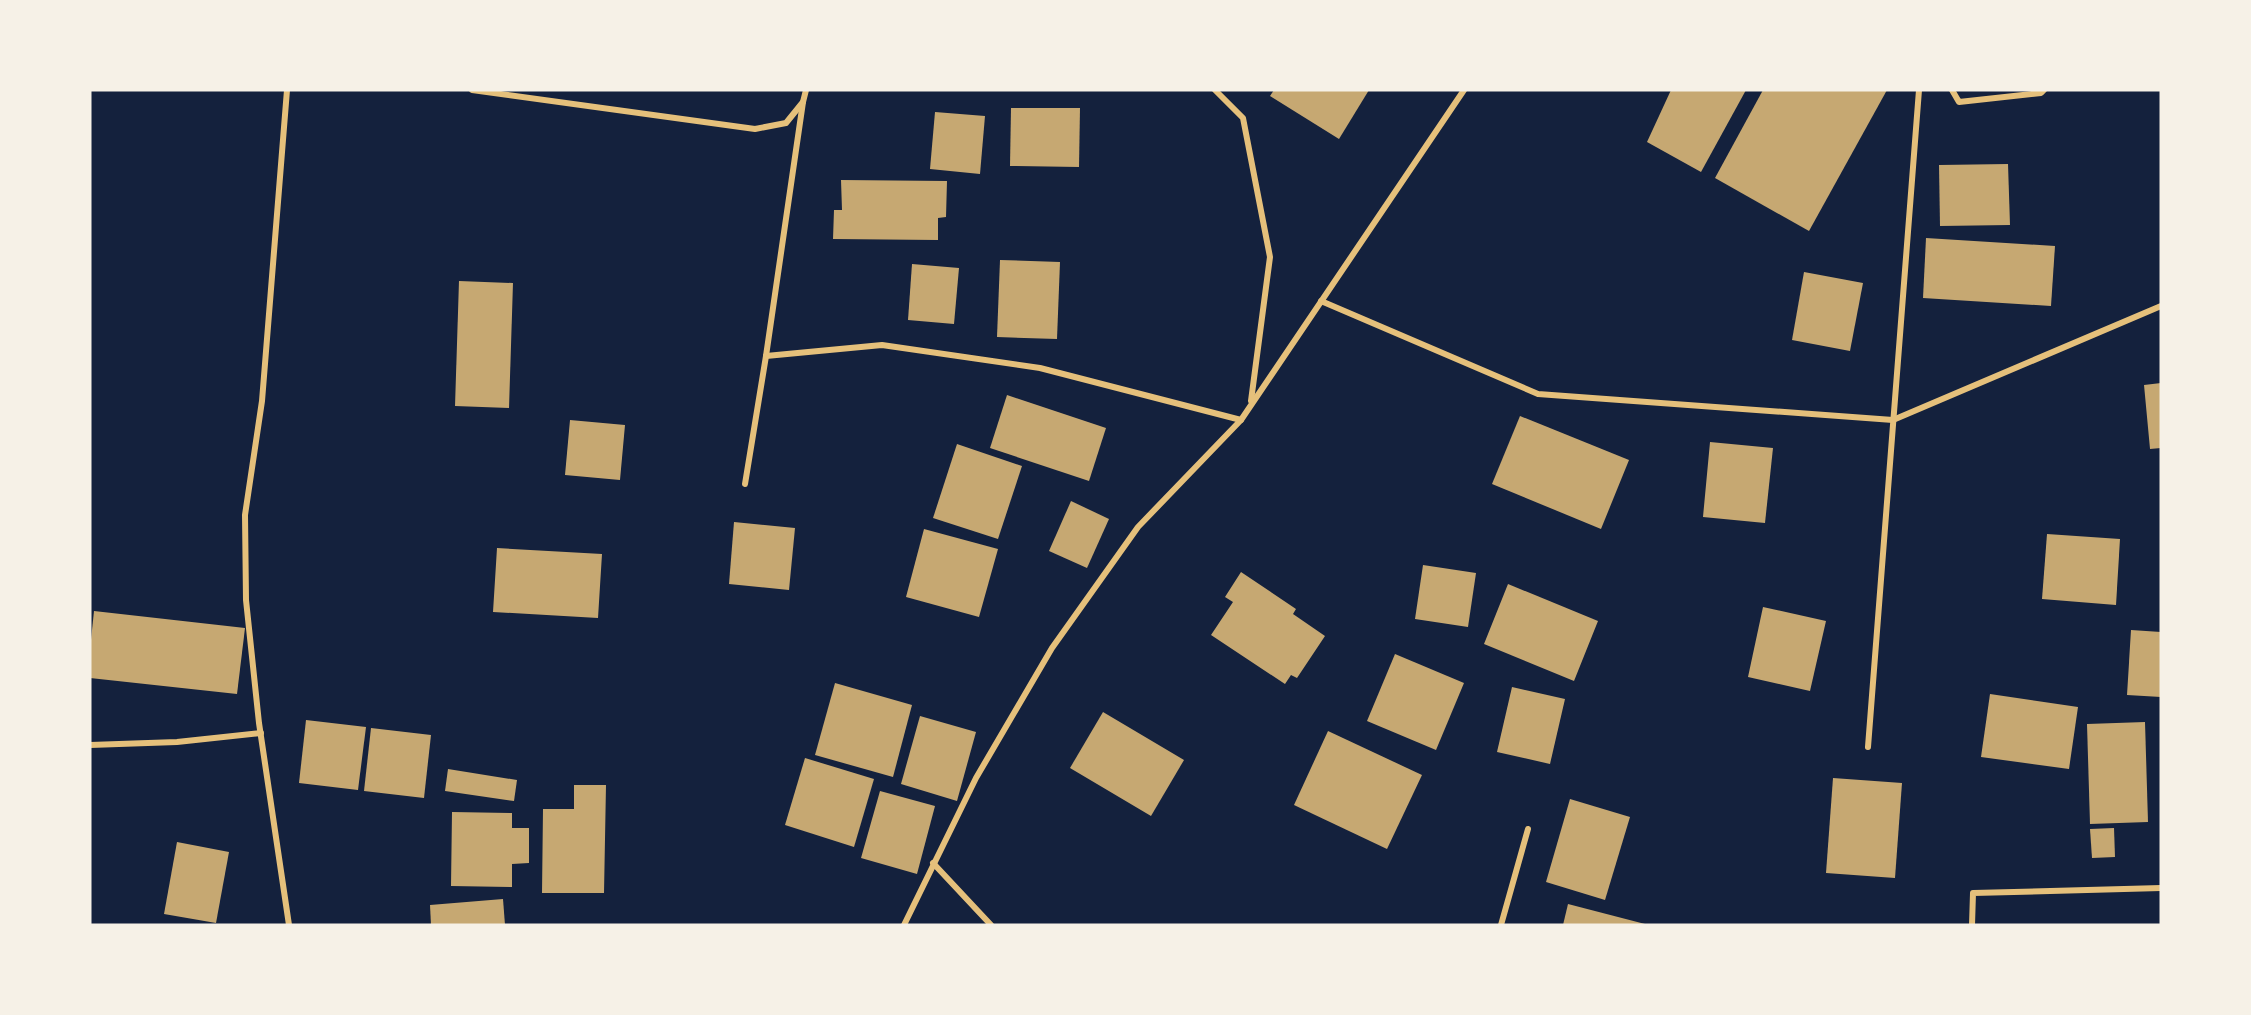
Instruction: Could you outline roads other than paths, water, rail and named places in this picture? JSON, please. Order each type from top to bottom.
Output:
[{"type":"street","points":[[287,90],[262,401],[245,515],[246,600],[261,733],[289,925]]},
{"type":"street","points":[[472,90],[755,129],[786,123],[803,102]]},
{"type":"street","points":[[745,484],[806,90]]},
{"type":"street","points":[[1215,90],[1243,118],[1270,257],[1251,405]]},
{"type":"street","points":[[904,925],[976,778],[1052,648],[1138,528],[1241,420],[1464,90]]},
{"type":"street","points":[[1868,747],[1919,90]]},
{"type":"street","points":[[1952,90],[1959,102],[2041,93],[2044,90]]},
{"type":"street","points":[[1321,301],[1538,394],[1893,420],[2161,306]]},
{"type":"street","points":[[766,356],[882,345],[1040,368],[1241,420]]},
{"type":"street","points":[[90,745],[177,742],[261,733]]},
{"type":"street","points":[[1501,925],[1528,829]]},
{"type":"street","points":[[933,863],[991,925]]},
{"type":"street","points":[[1972,925],[1973,893],[2161,888]]}]
